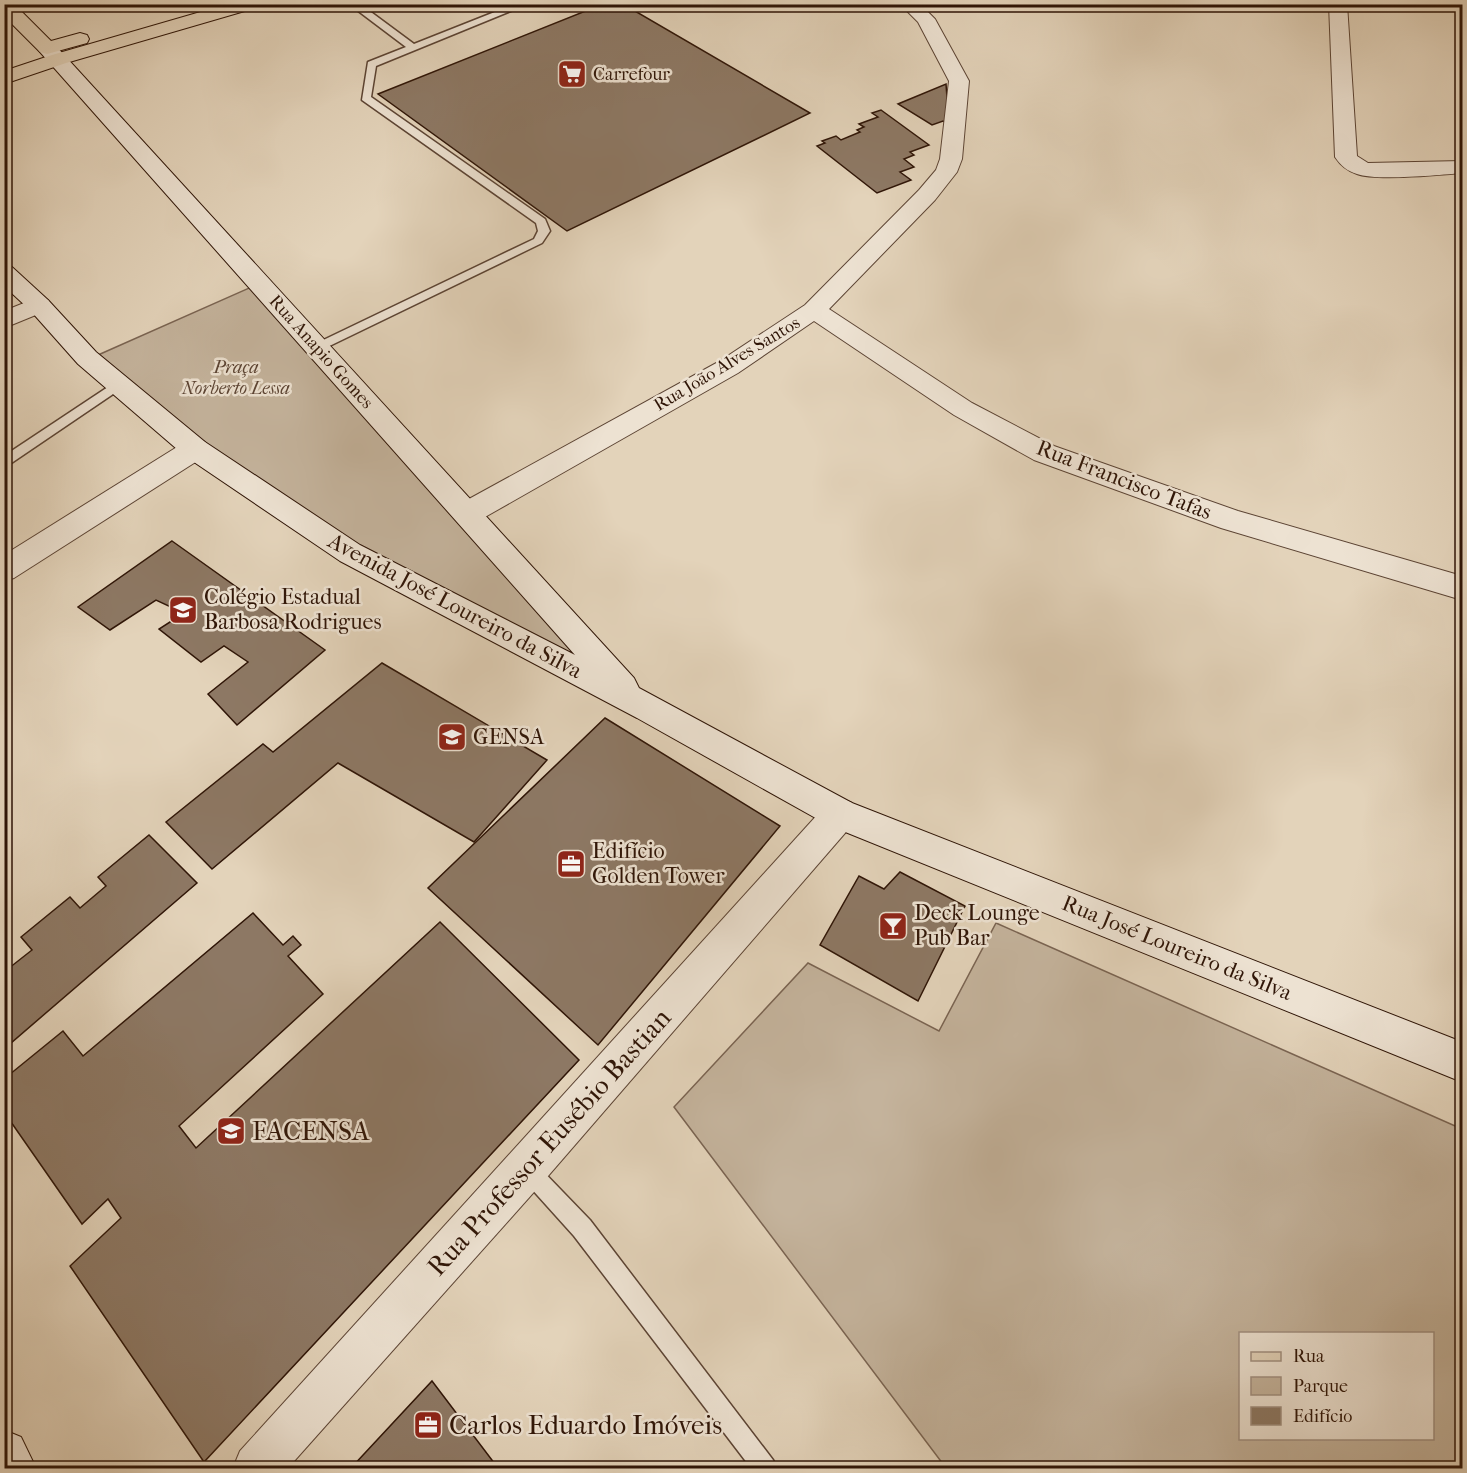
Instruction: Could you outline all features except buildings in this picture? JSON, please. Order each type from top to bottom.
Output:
[{"type":"main road","points":[[4,78],[48,49],[204,4]]},
{"type":"main road","points":[[4,63],[33,48],[48,49],[249,4]]},
{"type":"main road","name":"Rua Anapio Gomes","points":[[4,5],[48,49]]},
{"type":"street","name":"Rua João Alves Santos","points":[[468,513],[729,367],[814,310],[927,195],[946,172],[951,159],[959,81],[926,19],[909,4]]},
{"type":"street","points":[[1338,4],[1346,157],[1353,165],[1365,170],[1462,167]]},
{"type":"street","points":[[1449,4],[1462,8]]},
{"type":"street","name":"Rua Anapio Gomes","points":[[48,49],[636,702]]},
{"type":"street","name":"Avenida José Loureiro da Silva","points":[[4,272],[39,305],[87,358],[195,449],[350,553],[636,702]]},
{"type":"street","points":[[4,320],[39,305]]},
{"type":"street","name":"Rua Francisco Tafas","points":[[814,310],[963,409],[1044,453],[1231,520],[1462,588]]},
{"type":"street","points":[[4,570],[195,449]]},
{"type":"street","name":"Rua José Loureiro da Silva","points":[[636,702],[840,814],[1462,1062]]},
{"type":"street","name":"Rua Professor Eusébio Bastian","points":[[256,1468],[527,1168],[840,814]]},
{"type":"street","points":[[4,1454],[12,1468]]},
{"type":"lane","points":[[353,4],[413,48]]},
{"type":"lane","points":[[317,348],[538,241],[544,231],[541,221],[366,98],[371,64],[524,4]]},
{"type":"lane","points":[[4,463],[117,385]]},
{"type":"lane","points":[[527,1168],[582,1228],[765,1468]]},
{"type":"green space","name":"Praça Norberto Lessa","points":[[256,285],[624,693],[348,551],[89,359]]},
{"type":"green space","points":[[996,923],[1462,1129],[1462,1468],[946,1468],[674,1107],[808,963],[939,1031]]},
{"type":"place","name":"Carrefour","points":[[572,74]]},
{"type":"place","name":"Colégio Estadual Barbosa Rodrigues","points":[[183,610]]},
{"type":"place","name":"GENSA","points":[[452,737]]},
{"type":"place","name":"Edifício Golden Tower","points":[[571,864]]},
{"type":"place","name":"Deck Lounge Pub Bar","points":[[893,926]]},
{"type":"place","name":"FACENSA","points":[[231,1131]]},
{"type":"place","name":"Carlos Eduardo Imóveis","points":[[428,1425]]}]
